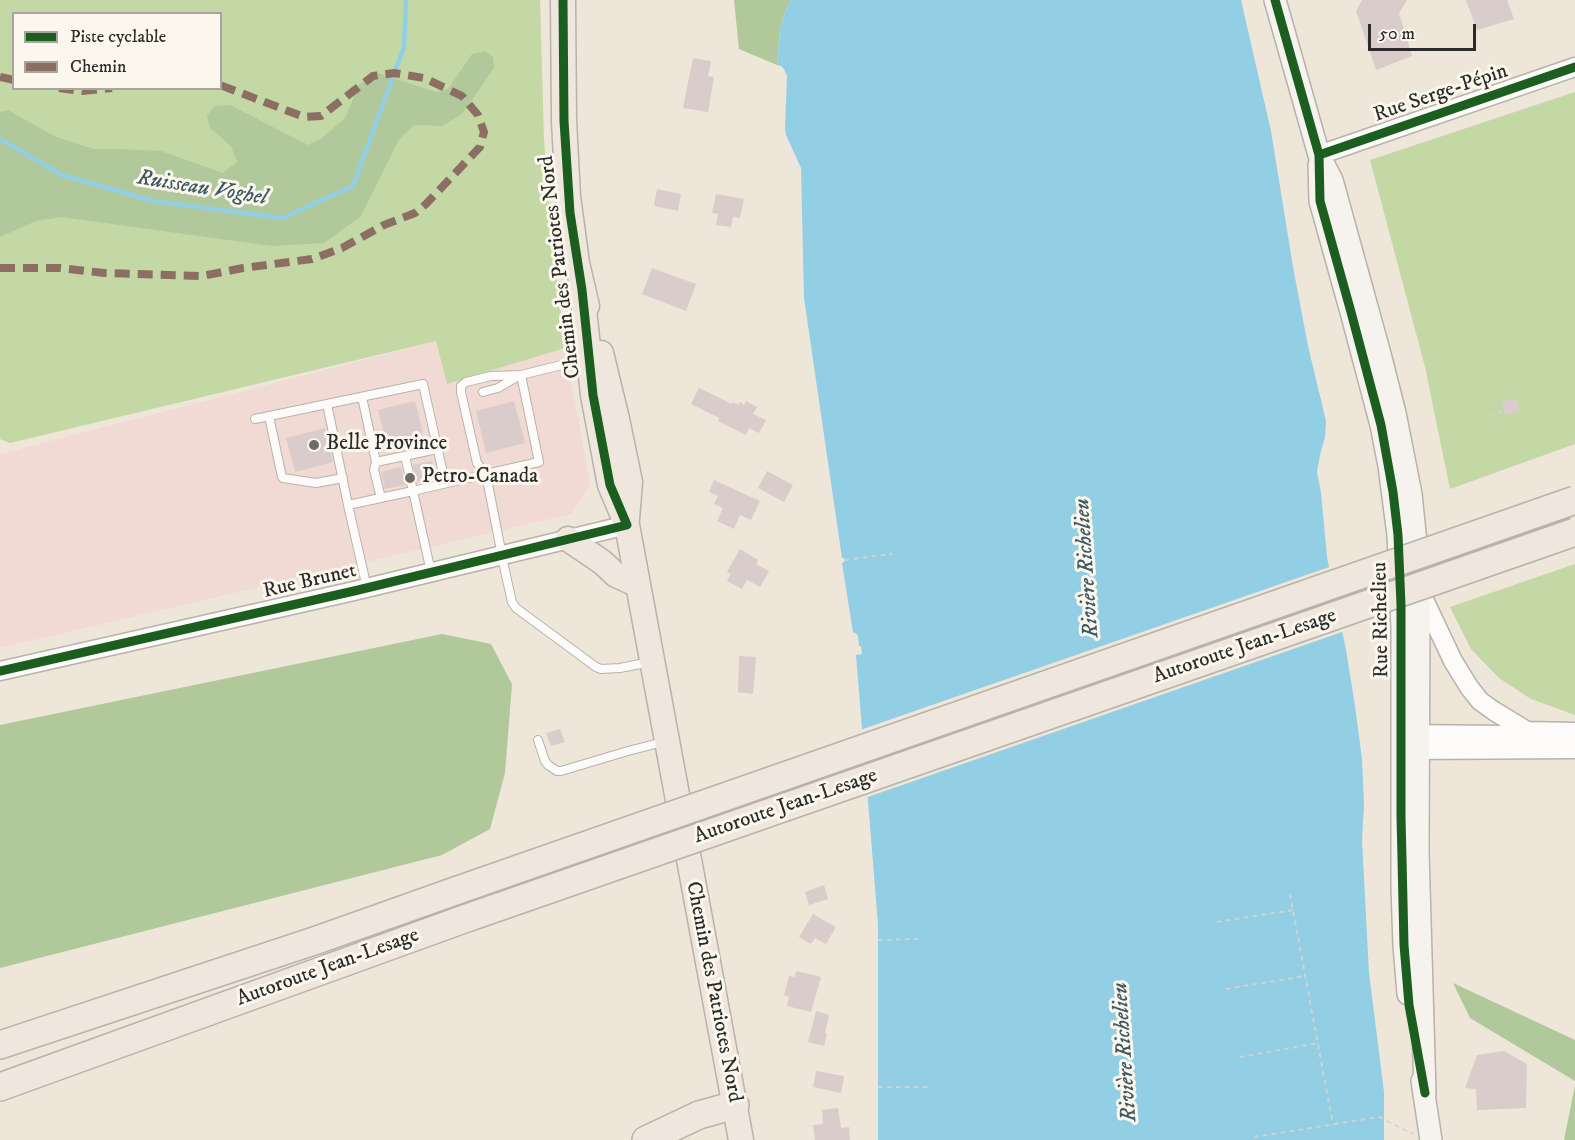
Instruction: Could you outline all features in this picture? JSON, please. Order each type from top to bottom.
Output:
[{"type":"highway","name":"Autoroute Jean-Lesage","points":[[0,1045],[317,940],[1575,500]]},
{"type":"highway","name":"Autoroute Jean-Lesage","points":[[0,1087],[467,918],[1575,532]]},
{"type":"highway","points":[[0,1034],[64,1024]]},
{"type":"highway","points":[[646,1140],[699,1115],[735,1105]]},
{"type":"main road","name":"Chemin des Patriotes Nord","points":[[563,0],[566,160],[570,213],[582,290],[596,357],[617,418],[630,482],[627,525],[741,1140]]},
{"type":"main road","name":"Rue Richelieu","points":[[1275,0],[1319,155],[1332,180],[1395,413],[1411,494],[1419,588],[1410,742]]},
{"type":"main road","name":"Rue Richelieu","points":[[1319,155],[1320,201],[1378,416],[1398,535],[1419,945],[1425,1093],[1423,1137]]},
{"type":"main road","points":[[568,539],[602,562],[616,575],[638,585]]},
{"type":"street","name":"Rue Serge-Pépin","points":[[1319,155],[1575,67]]},
{"type":"street","name":"Rue Brunet","points":[[0,671],[367,588],[627,525]]},
{"type":"street","points":[[1419,588],[1453,661],[1469,687],[1494,711],[1527,731]]},
{"type":"street","points":[[1410,742],[1527,731],[1575,732]]},
{"type":"street","points":[[1410,742],[1575,749]]},
{"type":"lane","points":[[596,357],[521,375],[491,376],[466,382],[461,386],[461,392],[477,463],[486,474],[511,596],[516,608],[601,669],[652,662]]},
{"type":"lane","points":[[483,392],[498,388],[521,375]]},
{"type":"lane","points":[[348,505],[539,462],[521,375]]},
{"type":"lane","points":[[255,419],[423,384],[445,483]]},
{"type":"lane","points":[[362,397],[381,498]]},
{"type":"lane","points":[[327,404],[367,588]]},
{"type":"lane","points":[[269,416],[282,477],[316,483],[342,478]]},
{"type":"lane","points":[[376,462],[437,449]]},
{"type":"lane","points":[[405,456],[431,572]]},
{"type":"lane","points":[[538,740],[548,765],[557,771],[667,741]]},
{"type":"path","points":[[1489,416],[1504,411]]},
{"type":"path","points":[[845,560],[892,554]]},
{"type":"path","points":[[1290,894],[1333,1125]]},
{"type":"path","points":[[1216,922],[1293,910]]},
{"type":"path","points":[[878,940],[921,939]]},
{"type":"path","points":[[1226,988],[1305,976]]},
{"type":"path","points":[[1240,1056],[1318,1043]]},
{"type":"path","points":[[878,1087],[932,1087]]},
{"type":"path","points":[[1254,1137],[1379,1117],[1423,1137]]},
{"type":"shaded area","points":[[437,341],[447,384],[565,348],[590,484],[571,514],[0,648],[0,454]]},
{"type":"green space","points":[[0,0],[540,0],[544,140],[552,240],[565,348],[447,384],[436,341],[10,443],[0,439]]},
{"type":"green space","points":[[734,0],[791,0],[780,28],[777,65],[739,49]]},
{"type":"green space","points":[[485,51],[493,57],[494,68],[462,114],[442,126],[414,125],[398,141],[361,216],[324,243],[272,246],[61,217],[36,221],[0,237],[0,112],[8,110],[56,137],[94,149],[161,151],[223,173],[237,162],[231,146],[210,128],[207,116],[214,106],[230,105],[308,145],[321,139],[345,118],[359,85],[377,73],[436,92],[448,89],[472,54]]},
{"type":"green space","points":[[1575,92],[1575,444],[1450,489],[1425,367],[1370,160]]},
{"type":"green space","points":[[1575,564],[1575,715],[1531,699],[1499,678],[1471,649],[1450,607]]},
{"type":"green space","points":[[442,634],[491,644],[512,684],[505,773],[490,829],[442,855],[0,968],[0,725]]},
{"type":"green space","points":[[1453,983],[1575,1040],[1575,1081],[1470,1018]]},
{"type":"green space","points":[[1575,1085],[1575,1140],[1564,1140]]},
{"type":"water","name":"Rivière Richelieu","points":[[791,0],[1241,0],[1271,131],[1293,267],[1308,346],[1326,421],[1317,472],[1327,557],[1346,650],[1362,759],[1364,805],[1362,840],[1369,973],[1384,1092],[1384,1140],[878,1140],[878,924],[856,655],[862,654],[858,635],[853,632],[842,563],[845,561],[842,558],[804,298],[801,168],[786,135],[787,76],[784,69],[777,65],[780,28]]},
{"type":"pier","points":[[1332,566],[1345,631],[865,798],[860,730]]},
{"type":"building","points":[[1362,0],[1407,0],[1399,13],[1412,56],[1376,70],[1356,11]]},
{"type":"building","points":[[1466,0],[1507,0],[1514,19],[1477,30]]},
{"type":"building","points":[[693,58],[711,61],[708,76],[714,77],[708,112],[683,108]]},
{"type":"building","points":[[657,189],[681,194],[678,211],[654,206]]},
{"type":"building","points":[[716,194],[744,199],[740,218],[733,217],[731,227],[716,225],[718,214],[712,213]]},
{"type":"building","points":[[652,268],[696,284],[686,311],[642,294]]},
{"type":"building","points":[[699,388],[732,404],[733,402],[738,405],[740,402],[744,405],[746,401],[757,407],[753,414],[766,420],[759,433],[749,428],[746,435],[691,404]]},
{"type":"building","points":[[1516,398],[1520,411],[1505,415],[1501,402]]},
{"type":"building","points":[[415,401],[423,433],[386,442],[378,410]]},
{"type":"building","points":[[514,401],[525,443],[486,453],[476,411]]},
{"type":"building","points":[[325,428],[333,462],[295,472],[286,438]]},
{"type":"building","points":[[432,461],[435,479],[417,482],[413,465]]},
{"type":"building","points":[[401,467],[405,485],[385,489],[381,472]]},
{"type":"building","points":[[767,471],[793,485],[784,502],[758,488]]},
{"type":"building","points":[[714,480],[760,501],[751,520],[740,515],[734,529],[717,521],[723,508],[714,504],[718,496],[709,492]]},
{"type":"building","points":[[740,549],[758,560],[756,564],[769,571],[760,587],[747,580],[742,589],[727,581],[731,574],[727,572]]},
{"type":"building","points":[[739,656],[756,657],[753,694],[738,692]]},
{"type":"building","points":[[560,729],[565,742],[551,746],[546,733]]},
{"type":"building","points":[[824,885],[828,899],[809,905],[805,892]]},
{"type":"building","points":[[813,914],[836,927],[826,944],[815,938],[811,944],[799,937]]},
{"type":"building","points":[[796,971],[821,977],[811,1012],[787,1006],[789,997],[784,995],[789,976],[795,977]]},
{"type":"building","points":[[816,1011],[829,1015],[824,1046],[808,1042]]},
{"type":"building","points":[[1504,1051],[1527,1064],[1526,1108],[1477,1110],[1476,1089],[1465,1088],[1477,1055]]},
{"type":"building","points":[[816,1071],[844,1076],[841,1093],[813,1087]]},
{"type":"building","points":[[838,1108],[841,1128],[849,1127],[850,1140],[815,1140],[813,1125],[823,1124],[822,1110]]},
{"type":"waterway","name":"Ruisseau Voghel","points":[[0,139],[62,175],[153,201],[282,218],[353,186],[404,47],[406,0]]},
{"type":"marked path","points":[[0,268],[60,268],[104,273],[202,276],[312,259],[342,248],[384,225],[415,213],[480,147],[484,132],[478,115],[462,96],[424,78],[394,73],[373,76],[321,116],[304,117],[222,86]]},
{"type":"marked path","points":[[0,77],[12,80]]},
{"type":"marked path","points":[[74,90],[92,90]]},
{"type":"cycle path","points":[[0,671],[354,591],[627,525],[610,485],[593,395],[582,290],[570,213],[564,121],[563,0]]},
{"type":"cycle path","points":[[1275,0],[1319,155],[1320,201],[1381,425],[1393,492],[1398,535],[1401,605],[1401,816],[1404,945],[1409,1005],[1425,1093]]},
{"type":"cycle path","points":[[1319,155],[1575,67]]},
{"type":"place","name":"Belle Province","points":[[314,445]]},
{"type":"place","name":"Petro-Canada","points":[[410,478]]}]
